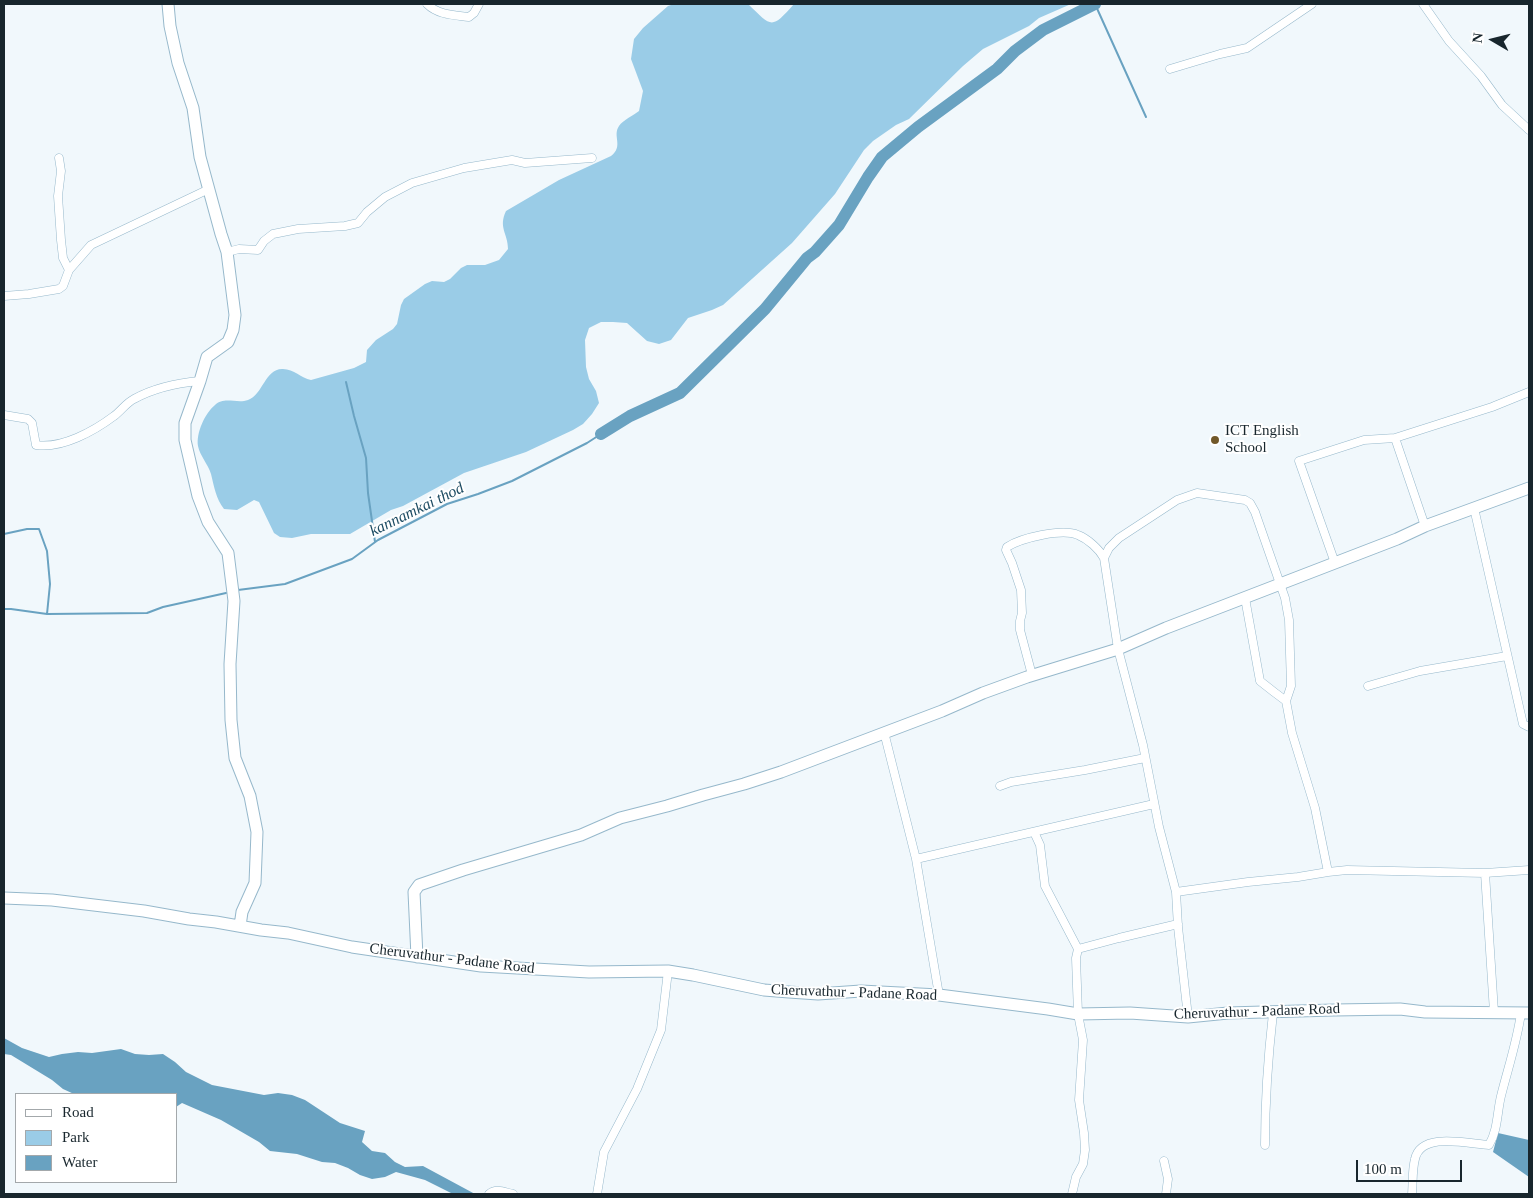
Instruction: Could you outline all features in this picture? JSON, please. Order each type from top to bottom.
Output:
[{"type":"street","points":[[168,4],[170,26],[176,54],[193,108],[200,157],[227,252],[235,314],[233,330],[228,342],[207,357],[184,423],[185,440],[198,496],[208,522],[228,553],[234,601],[230,664],[231,720],[235,758],[250,796],[257,832],[255,883],[242,912],[240,926]]},
{"type":"street","points":[[427,4],[439,12],[469,17],[474,13],[479,4]]},
{"type":"street","points":[[1170,69],[1247,48],[1312,4]]},
{"type":"street","points":[[1423,4],[1449,41],[1481,76],[1502,105],[1529,130]]},
{"type":"street","points":[[59,158],[61,171],[58,196],[61,240],[63,258],[70,270]]},
{"type":"street","points":[[227,252],[239,249],[258,250],[264,241],[273,234],[288,230],[331,228],[358,223],[367,212],[385,197],[412,184],[464,168],[512,160],[525,163],[592,158]]},
{"type":"street","points":[[4,296],[59,289],[63,286],[70,270],[91,245],[209,189]]},
{"type":"street","points":[[4,415],[28,420],[32,423],[36,445],[52,445],[97,428],[116,415],[132,400],[152,391],[200,381]]},
{"type":"street","points":[[1335,563],[1299,461],[1364,440],[1395,438],[1483,410],[1529,392]]},
{"type":"street","points":[[1395,438],[1425,526]]},
{"type":"street","points":[[417,957],[414,892],[420,885],[463,870],[581,835],[620,818],[781,772],[1032,675],[1118,649],[1166,628],[1280,585],[1425,526],[1529,488]]},
{"type":"street","points":[[1104,558],[1109,548],[1119,538],[1159,514],[1177,500],[1197,493],[1245,500],[1250,503],[1255,512],[1285,598],[1290,627],[1291,686],[1286,701],[1292,733],[1315,808],[1328,872]]},
{"type":"street","points":[[1474,508],[1523,724],[1529,727]]},
{"type":"street","points":[[1032,675],[1020,630],[1022,613],[1021,590],[1006,550],[1015,543],[1046,534],[1068,533],[1079,535],[1099,550],[1104,558],[1118,649],[1176,892],[1188,1017]]},
{"type":"street","points":[[1245,598],[1260,681],[1286,701]]},
{"type":"street","points":[[1368,686],[1420,671],[1507,656]]},
{"type":"street","points":[[884,732],[916,859],[939,996]]},
{"type":"street","points":[[1000,786],[1011,782],[1145,758]]},
{"type":"street","points":[[916,859],[1154,804]]},
{"type":"street","points":[[1034,832],[1040,845],[1045,886],[1078,949],[1076,958],[1078,1014],[1083,1040],[1079,1100],[1084,1133],[1084,1150],[1083,1164],[1076,1177],[1072,1194]]},
{"type":"street","points":[[1176,892],[1248,882],[1298,878],[1347,870],[1486,873],[1529,870]]},
{"type":"street","points":[[1486,873],[1494,1012]]},
{"type":"street","name":"Cheruvathur - Padane Road","points":[[4,898],[24,898],[94,905],[288,933],[352,947],[481,966],[589,972],[668,971],[764,990],[818,994],[862,991],[939,996],[1078,1014],[1130,1013],[1188,1017],[1228,1013],[1400,1009],[1425,1012],[1525,1013]]},
{"type":"street","points":[[1078,949],[1178,924]]},
{"type":"street","points":[[597,1194],[604,1152],[637,1089],[661,1030],[668,971]]},
{"type":"street","points":[[1265,1145],[1265,1110],[1273,1013]]},
{"type":"street","points":[[1412,1194],[1415,1158],[1418,1151],[1427,1143],[1444,1140],[1490,1145],[1494,1137],[1501,1098],[1525,1013]]},
{"type":"street","points":[[1164,1161],[1168,1179],[1166,1194]]},
{"type":"street","points":[[489,1194],[497,1190],[513,1194]]},
{"type":"green space","points":[[674,4],[748,4],[767,21],[771,22],[780,18],[794,4],[1071,4],[1039,18],[1029,26],[983,49],[909,119],[896,125],[873,141],[864,150],[835,194],[792,243],[723,305],[688,318],[671,340],[659,344],[647,341],[627,323],[601,322],[589,328],[585,340],[586,367],[599,403],[583,424],[573,430],[526,452],[464,473],[403,506],[391,510],[350,534],[311,534],[292,538],[280,537],[274,533],[259,502],[254,500],[237,510],[224,509],[217,497],[210,470],[198,446],[200,429],[211,409],[222,401],[248,400],[257,393],[268,377],[277,370],[291,370],[311,380],[354,368],[366,362],[367,350],[376,340],[393,329],[397,324],[404,299],[425,284],[432,281],[444,282],[450,279],[467,265],[485,265],[499,260],[508,249],[503,226],[506,211],[559,180],[611,156],[615,152],[617,148],[617,130],[623,122],[639,111],[643,91],[631,59],[634,39],[643,28],[668,6]]},
{"type":"water","points":[[4,1038],[22,1048],[49,1057],[78,1052],[92,1053],[121,1049],[135,1054],[163,1054],[186,1072],[212,1085],[264,1095],[278,1093],[292,1095],[305,1100],[340,1123],[365,1131],[362,1142],[372,1151],[385,1153],[395,1162],[405,1167],[423,1166],[475,1194],[453,1194],[425,1180],[396,1172],[385,1177],[372,1179],[335,1163],[322,1162],[297,1154],[270,1151],[259,1142],[221,1120],[182,1103],[178,1106],[178,1093],[72,1093],[11,1055],[4,1054]]},
{"type":"water","points":[[1498,1133],[1529,1140],[1529,1177],[1493,1152]]},
{"type":"waterway","points":[[1095,4],[1146,117]]},
{"type":"waterway","points":[[601,434],[630,416],[680,393],[765,309],[807,258],[815,252],[839,225],[882,157],[918,127],[997,69],[1015,51],[1043,30],[1095,4]]},
{"type":"waterway","points":[[346,382],[366,458],[368,493],[375,542]]},
{"type":"waterway","name":"kannamkai thod","points":[[238,590],[285,584],[352,559],[378,540],[447,504],[512,481],[601,434]]},
{"type":"waterway","points":[[4,534],[27,529],[39,529],[47,551],[50,584],[47,614]]},
{"type":"waterway","name":"kannamkai thod","points":[[4,609],[47,614],[147,613],[163,607],[226,593]]},
{"type":"place","name":"ICT English School","points":[[1215,440]]}]
